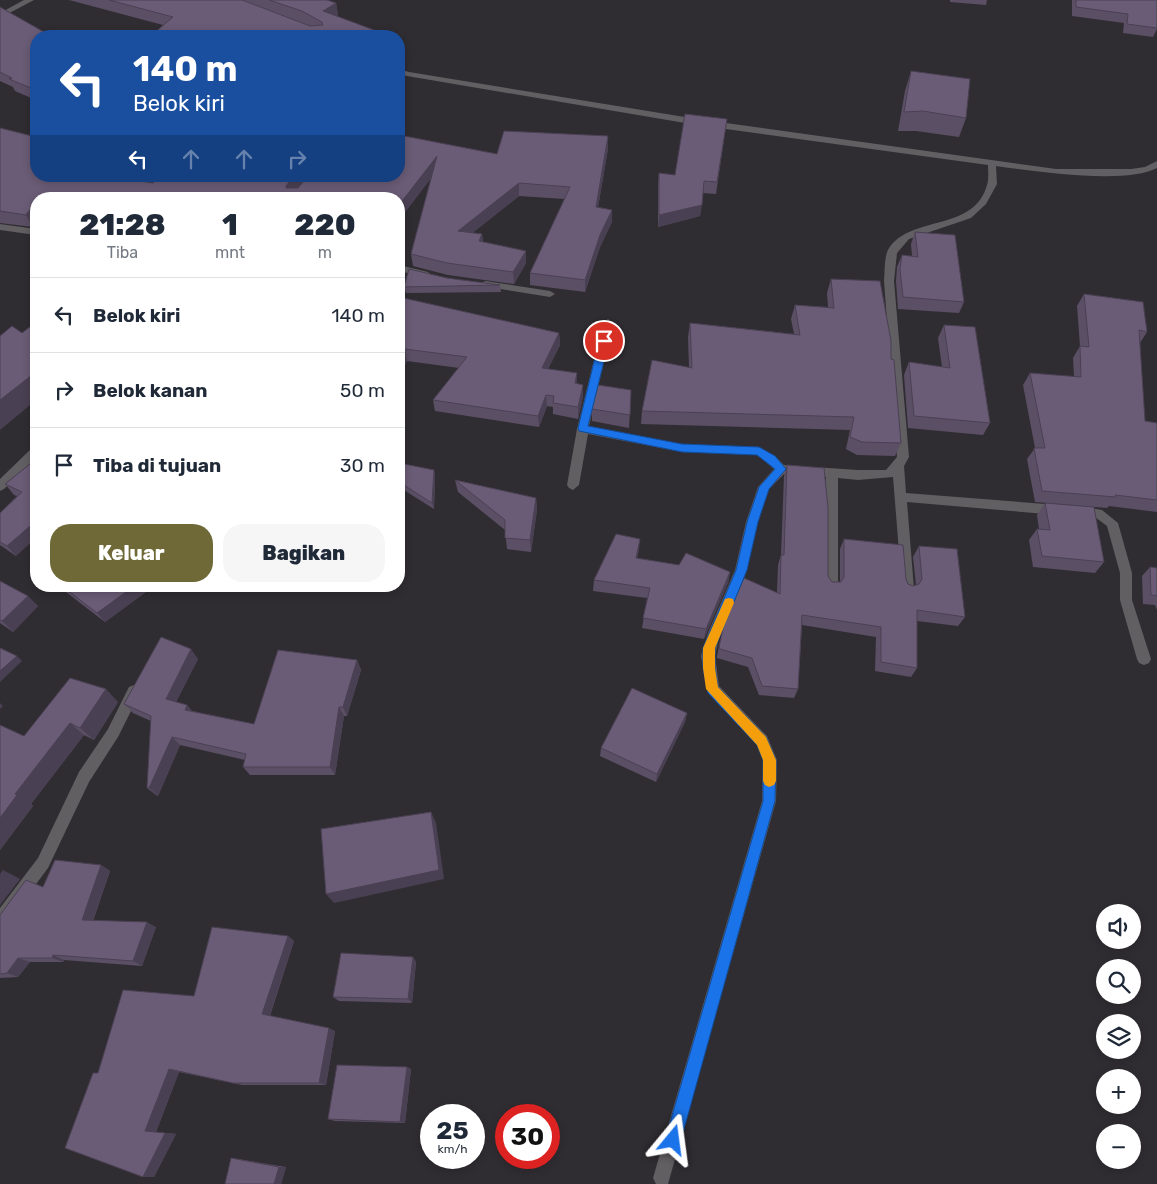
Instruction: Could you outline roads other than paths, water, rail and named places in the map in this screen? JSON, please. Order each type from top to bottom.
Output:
[{"type":"street","points":[[0,16],[30,0]]},
{"type":"street","points":[[405,73],[697,122],[1056,172],[1131,172],[1148,169],[1157,164]]},
{"type":"street","points":[[583,428],[682,448],[759,451],[771,458],[781,469],[858,475],[889,474],[898,466],[903,457],[889,281],[892,252],[906,237],[968,216],[983,202],[992,184],[992,163]]},
{"type":"street","points":[[0,227],[30,231]]},
{"type":"street","points":[[405,269],[432,276]]},
{"type":"street","points":[[476,283],[550,294]]},
{"type":"street","points":[[572,485],[583,428],[608,323]]},
{"type":"street","points":[[0,486],[30,457]]},
{"type":"street","points":[[898,466],[908,589]]},
{"type":"street","points":[[662,1178],[769,801],[770,760],[762,741],[712,689],[708,656],[714,633],[742,570],[752,522],[764,487],[781,469]]},
{"type":"street","points":[[832,472],[832,586]]},
{"type":"street","points":[[901,497],[1092,512],[1105,517],[1112,523],[1126,573],[1126,600],[1144,659]]},
{"type":"street","points":[[0,921],[43,863],[84,777],[113,732],[143,675]]}]
